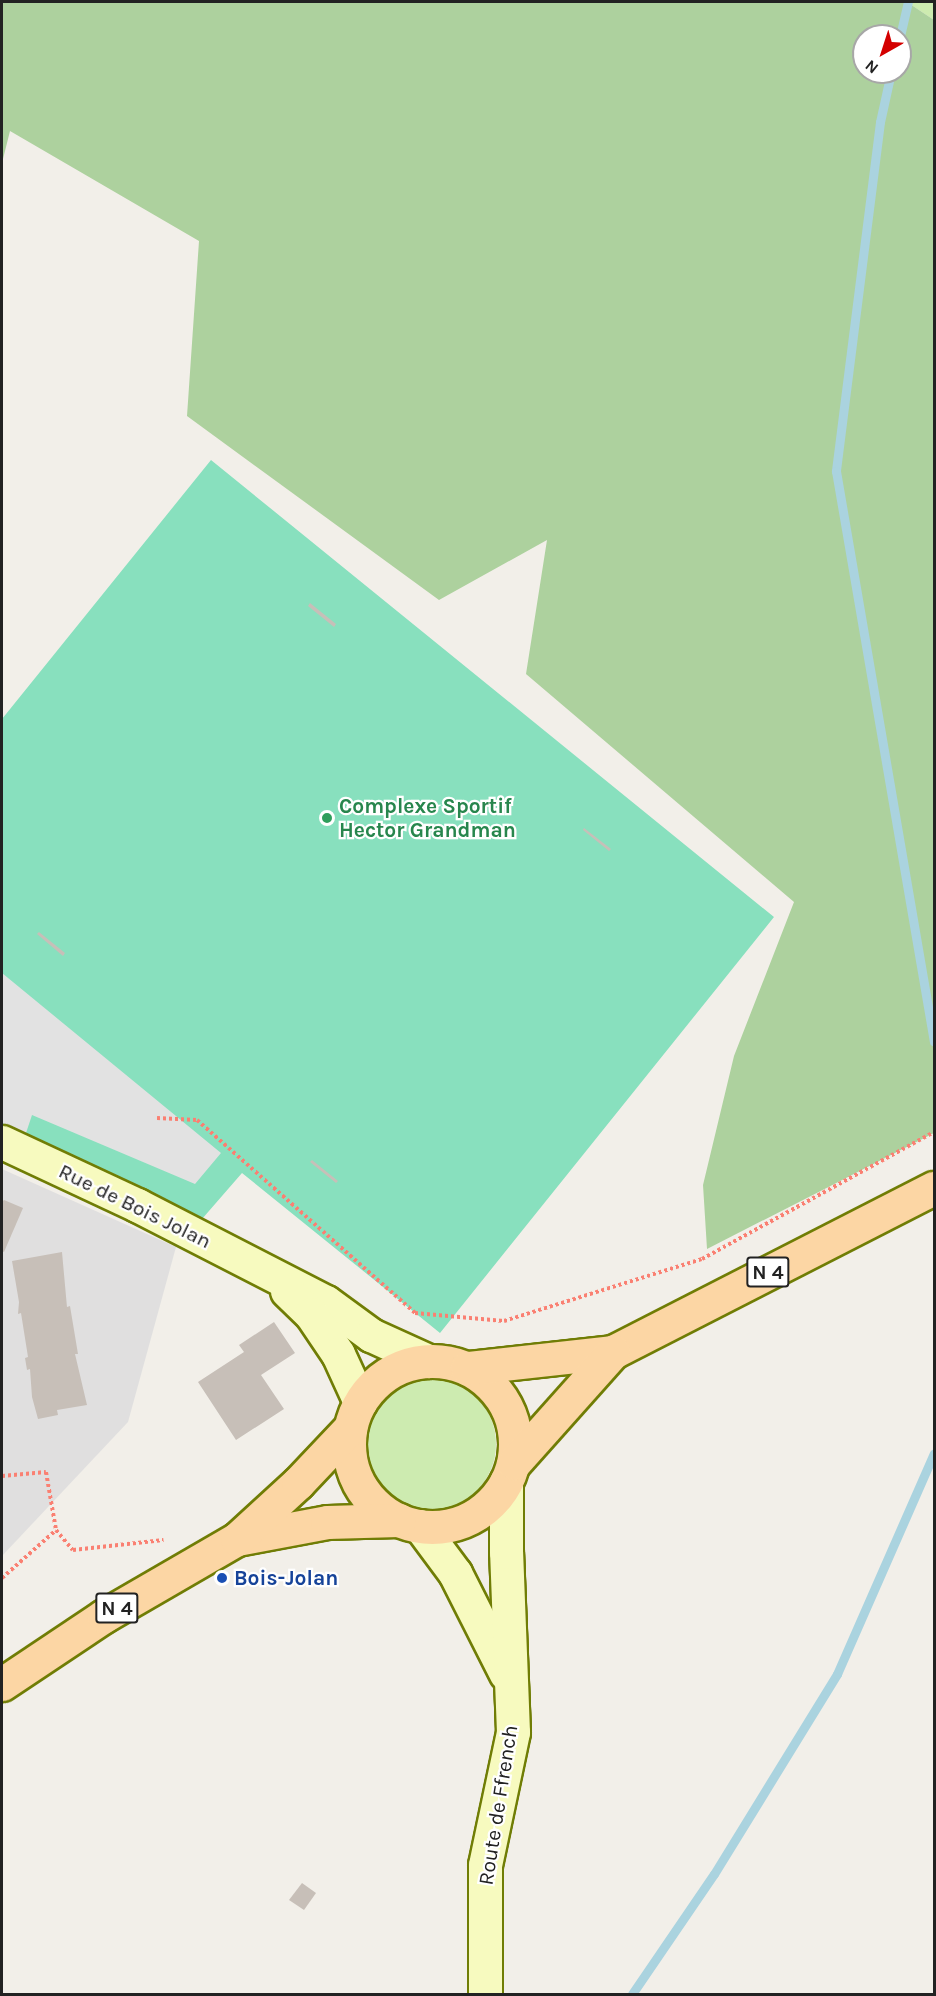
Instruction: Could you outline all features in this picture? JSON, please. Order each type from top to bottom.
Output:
[{"type":"main road","name":"Rue de Bois Jolan","points":[[2,1142],[138,1205],[267,1271],[326,1302],[371,1335],[428,1361]]},
{"type":"main road","name":"N 4","points":[[467,1368],[613,1352],[929,1190]]},
{"type":"main road","name":"Rue de Bois Jolan","points":[[267,1271],[311,1314],[338,1354],[355,1415]]},
{"type":"main road","name":"N 4","points":[[510,1473],[613,1352]]},
{"type":"main road","points":[[428,1361],[448,1362],[467,1368],[484,1379],[501,1397],[512,1419],[516,1442],[510,1473],[491,1503],[471,1519],[446,1526],[410,1523],[369,1498],[358,1483],[349,1447],[355,1415],[384,1375],[405,1365],[428,1361]]},
{"type":"main road","name":"N 4","points":[[2,1684],[104,1616],[237,1539],[298,1483],[355,1415]]},
{"type":"main road","name":"Route de Ffrench","points":[[485,1995],[485,1865],[513,1732],[506,1552],[510,1473]]},
{"type":"main road","name":"N 4","points":[[237,1539],[327,1522],[410,1523]]},
{"type":"main road","name":"Route de Ffrench","points":[[410,1523],[455,1573],[512,1687]]},
{"type":"path","points":[[157,1118],[197,1120],[415,1313],[504,1321],[702,1259],[934,1132]]},
{"type":"path","points":[[2,1476],[46,1472],[56,1530],[73,1550],[163,1540]]},
{"type":"path","points":[[2,1578],[56,1530]]},
{"type":"shaded area","points":[[2,973],[221,1153],[195,1184],[32,1115],[26,1133],[2,1123]]},
{"type":"shaded area","points":[[2,1169],[176,1247],[128,1422],[2,1556]]},
{"type":"green space","points":[[2,2],[907,2],[934,20],[934,1133],[707,1249],[703,1185],[734,1056],[794,902],[526,674],[547,540],[439,600],[187,416],[199,241],[10,131],[2,163]]},
{"type":"green space","points":[[907,2],[934,2],[934,20]]},
{"type":"green space","name":"Complexe Sportif Hector Grandman","points":[[211,460],[774,917],[440,1333],[242,1173],[202,1219],[2,1129],[2,719]]},
{"type":"green space","points":[[430,1378],[455,1383],[477,1397],[491,1419],[496,1444],[491,1469],[477,1491],[455,1505],[430,1510],[405,1505],[383,1491],[369,1469],[364,1444],[369,1419],[383,1397],[405,1383]]},
{"type":"building","points":[[310,603],[336,624],[334,627],[308,606]]},
{"type":"building","points":[[584,828],[611,849],[609,851],[583,830]]},
{"type":"building","points":[[39,932],[65,953],[63,956],[37,934]]},
{"type":"building","points":[[312,1160],[338,1181],[336,1183],[310,1162]]},
{"type":"building","points":[[4,1200],[23,1208],[4,1252],[2,1251],[2,1202]]},
{"type":"building","points":[[62,1252],[67,1307],[70,1306],[78,1354],[75,1354],[87,1405],[57,1410],[58,1415],[38,1419],[32,1397],[30,1369],[27,1370],[25,1358],[28,1357],[21,1313],[18,1314],[19,1302],[12,1261]]},
{"type":"building","points":[[274,1322],[295,1353],[261,1375],[284,1409],[236,1440],[198,1382],[244,1352],[239,1345]]},
{"type":"building","points":[[302,1883],[316,1893],[304,1910],[289,1900]]},
{"type":"waterway","points":[[903,24],[908,2]]},
{"type":"waterway","points":[[888,84],[880,122],[836,471],[934,1042]]},
{"type":"waterway","points":[[632,1994],[714,1874],[837,1674],[934,1453]]},
{"type":"place","name":"Complexe Sportif Hector Grandman","points":[[327,818]]},
{"type":"place","name":"Bois-Jolan","points":[[222,1578]]}]
